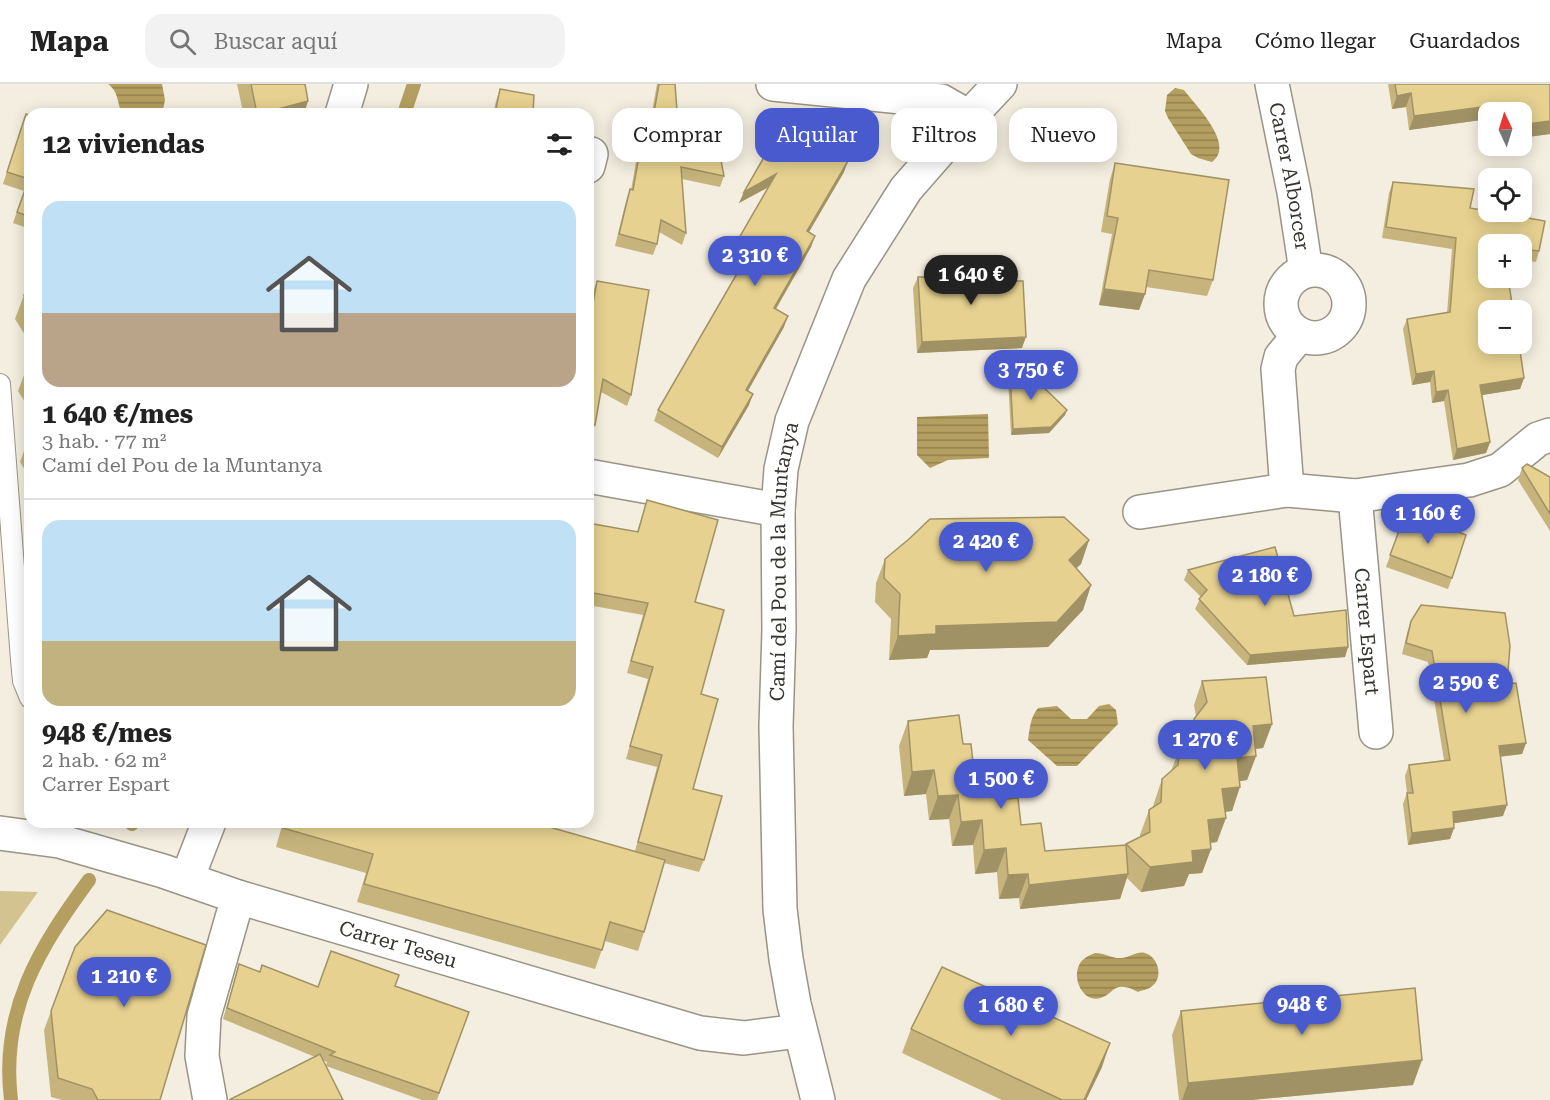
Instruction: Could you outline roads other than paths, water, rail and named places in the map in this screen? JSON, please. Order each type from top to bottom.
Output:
[{"type":"street","points":[[344,108],[351,84]]},
{"type":"street","points":[[773,84],[941,101],[953,108]]},
{"type":"street","name":"Camí del Pou de la Muntanya","points":[[977,108],[1000,84]]},
{"type":"street","name":"Carrer Alborcer","points":[[1272,84],[1294,192],[1306,271]]},
{"type":"street","name":"Camí del Pou de la Muntanya","points":[[818,1100],[800,1030],[786,959],[780,909],[776,726],[779,630],[778,510],[781,469],[792,421],[849,279],[906,189],[930,162]]},
{"type":"street","points":[[1318,270],[1330,273],[1346,289],[1349,301],[1344,323],[1336,331],[1325,336],[1313,338],[1299,334],[1286,322],[1282,312],[1281,302],[1284,291],[1289,282],[1306,271],[1318,270]]},
{"type":"street","points":[[1287,490],[1278,369],[1281,357],[1299,334]]},
{"type":"street","points":[[1140,512],[1287,490],[1355,496],[1469,480],[1500,470],[1538,440],[1550,435]]},
{"type":"street","points":[[594,477],[778,510]]},
{"type":"street","name":"Carrer Espart","points":[[1355,496],[1376,732]]},
{"type":"street","points":[[175,875],[205,828]]},
{"type":"street","name":"Carrer Teseu","points":[[0,833],[59,841],[175,875],[238,897],[700,1033],[744,1038],[800,1030]]},
{"type":"street","points":[[210,1100],[202,1056],[204,1016],[238,897]]},
{"type":"lane","points":[[0,384],[24,683]]},
{"type":"waterway","points":[[406,108],[414,84]]},
{"type":"waterway","points":[[11,1100],[9,1068],[12,1038],[27,982],[54,931],[89,880]]}]
